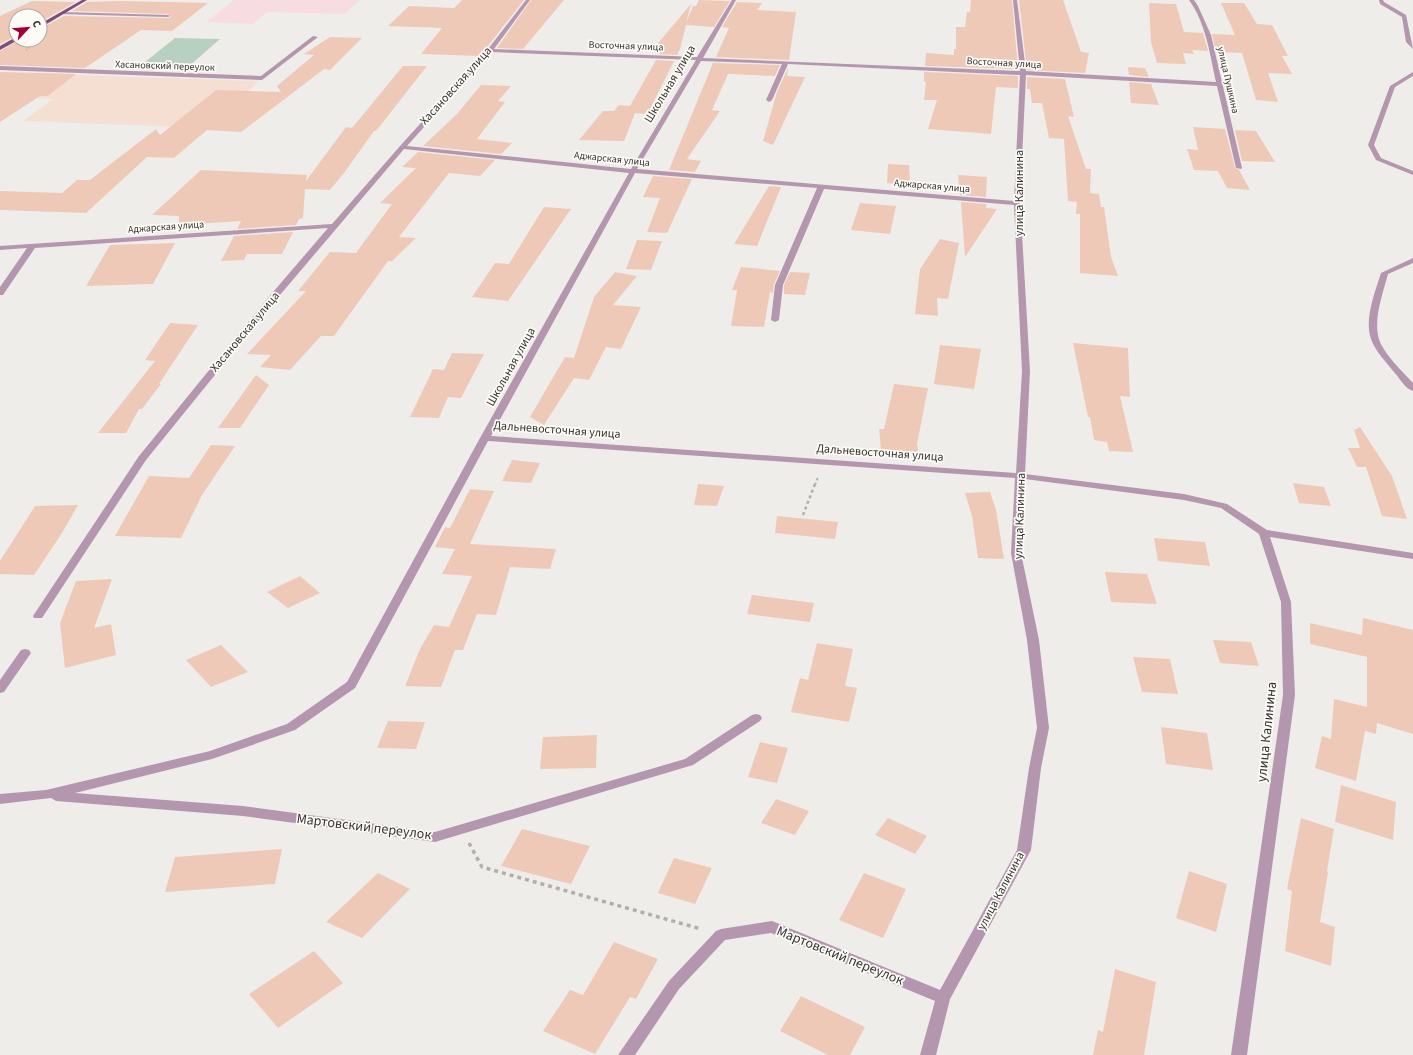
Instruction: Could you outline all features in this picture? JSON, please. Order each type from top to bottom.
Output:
[{"type":"main road","points":[[48,21],[85,0]]},
{"type":"street","name":"Хасановская улица","points":[[38,616],[142,458],[334,226],[402,147],[490,50],[528,0]]},
{"type":"street","name":"Школьная улица","points":[[291,727],[351,685],[485,438],[634,171],[734,0]]},
{"type":"street","name":"улица Калинина","points":[[928,1055],[943,998],[1024,850],[1035,768],[1043,728],[1033,640],[1016,553],[1026,372],[1017,204],[1023,73],[1015,0]]},
{"type":"street","name":"улица Пушкина","points":[[1191,0],[1196,6],[1208,35],[1239,168]]},
{"type":"street","points":[[1381,0],[1404,16],[1409,42],[1413,47]]},
{"type":"street","points":[[62,13],[168,16]]},
{"type":"street","name":"Хасановский переулок","points":[[0,68],[262,78],[315,37]]},
{"type":"street","name":"Восточная улица","points":[[490,50],[1023,73],[1220,84]]},
{"type":"street","points":[[768,100],[786,62]]},
{"type":"street","points":[[1413,74],[1393,86],[1370,145],[1378,159],[1413,173]]},
{"type":"street","name":"Аджарская улица","points":[[402,147],[634,171],[1017,204]]},
{"type":"street","points":[[775,320],[779,285],[821,187]]},
{"type":"street","name":"Аджарская улица","points":[[0,248],[334,226]]},
{"type":"street","points":[[0,293],[33,245]]},
{"type":"street","points":[[1413,260],[1385,273],[1376,304],[1373,338],[1401,376],[1413,388]]},
{"type":"street","name":"Дальневосточная улица","points":[[485,438],[1021,476],[1184,497],[1224,506],[1264,533]]},
{"type":"street","points":[[1264,533],[1413,556]]},
{"type":"street","name":"улица Калинина","points":[[1239,1055],[1289,696],[1286,602],[1264,533]]},
{"type":"street","points":[[0,690],[25,653]]},
{"type":"street","name":"Мартовский переулок","points":[[46,795],[243,810],[435,837],[689,762],[756,718]]},
{"type":"street","name":"Мартовский переулок","points":[[0,799],[46,795],[212,755],[291,727]]},
{"type":"street","name":"Мартовский переулок","points":[[721,935],[772,927],[943,998]]},
{"type":"street","points":[[626,1055],[674,985],[721,935]]},
{"type":"path","points":[[803,515],[824,462]]},
{"type":"path","points":[[461,829],[482,867],[721,935]]},
{"type":"shaded area","points":[[234,0],[360,0],[344,14],[267,12],[253,24],[206,22]]},
{"type":"shaded area","points":[[46,74],[259,81],[207,128],[23,121],[53,99],[10,97]]},
{"type":"green space","points":[[175,38],[220,39],[188,67],[140,66]]},
{"type":"building","points":[[462,0],[524,0],[480,56],[421,54],[442,28],[388,26],[409,6],[454,8]]},
{"type":"building","points":[[531,0],[564,0],[523,49],[497,48]]},
{"type":"building","points":[[699,0],[730,1],[714,27],[686,25],[677,55],[659,54],[662,48],[654,48],[691,4],[686,23],[693,6],[696,6]]},
{"type":"building","points":[[971,0],[1012,0],[1018,69],[925,66],[926,53],[954,55],[954,49],[956,49],[956,27],[965,27],[967,12],[970,12]]},
{"type":"building","points":[[1019,0],[1063,0],[1081,52],[1089,53],[1085,73],[1027,70]]},
{"type":"building","points":[[32,1],[76,2],[48,18],[48,8],[17,8]]},
{"type":"building","points":[[121,1],[208,3],[172,31],[141,30],[85,68],[0,65],[0,51],[8,46],[8,48],[48,48],[48,25],[64,16],[171,17],[168,14],[72,11],[87,2]]},
{"type":"building","points":[[737,2],[762,3],[757,10],[796,12],[789,60],[716,57],[729,28],[722,27]]},
{"type":"building","points":[[1150,3],[1176,4],[1184,32],[1203,33],[1208,51],[1192,50],[1194,54],[1183,53],[1186,64],[1157,63],[1151,42]]},
{"type":"building","points":[[1221,3],[1244,3],[1257,24],[1272,25],[1288,56],[1282,56],[1292,74],[1268,73],[1278,102],[1256,100],[1242,53],[1216,52],[1212,34],[1235,35]]},
{"type":"building","points":[[8,12],[8,40],[0,44],[0,16]]},
{"type":"building","points":[[330,37],[362,38],[330,70],[324,69],[241,132],[207,130],[174,158],[147,157],[86,213],[0,210],[0,191],[62,193],[77,180],[90,180],[156,129],[160,135],[216,90],[281,92],[277,86],[314,55],[304,54]]},
{"type":"building","points":[[656,60],[674,61],[651,107],[644,114],[635,113],[624,141],[579,140],[603,111],[614,111],[619,105],[630,106]]},
{"type":"building","points":[[713,63],[780,65],[775,76],[728,74],[712,110],[720,111],[687,159],[701,161],[695,172],[669,170]]},
{"type":"building","points":[[403,66],[427,66],[376,131],[374,131],[330,190],[305,189],[303,218],[299,219],[296,225],[237,229],[241,221],[179,225],[179,216],[152,215],[201,170],[307,175],[306,181],[346,127],[352,128]]},
{"type":"building","points":[[1128,67],[1145,68],[1149,77],[1129,75]]},
{"type":"building","points":[[788,68],[787,76],[805,77],[773,145],[763,141],[777,92]]},
{"type":"building","points":[[0,72],[76,74],[48,96],[40,96],[0,122]]},
{"type":"building","points":[[924,72],[1018,76],[1018,88],[996,87],[991,134],[928,129],[937,100],[924,100],[926,82],[924,82]]},
{"type":"building","points":[[1027,77],[1065,79],[1074,117],[1068,116],[1086,169],[1091,169],[1090,193],[1099,194],[1101,207],[1104,207],[1111,257],[1118,276],[1080,273],[1080,214],[1076,214],[1077,202],[1068,201],[1064,139],[1049,138],[1042,103],[1032,103],[1030,89],[1027,89]]},
{"type":"building","points":[[1129,82],[1151,84],[1159,105],[1131,103]]},
{"type":"building","points":[[481,85],[511,86],[498,101],[505,102],[477,139],[512,143],[501,154],[423,146],[457,114]]},
{"type":"building","points":[[1193,127],[1225,129],[1235,168],[1239,170],[1250,190],[1227,188],[1218,171],[1194,170],[1187,149],[1198,150]]},
{"type":"building","points":[[1235,130],[1256,131],[1275,162],[1242,161]]},
{"type":"building","points":[[418,152],[495,160],[480,176],[449,173],[399,237],[416,238],[392,261],[388,261],[334,336],[321,336],[290,370],[260,367],[271,355],[247,354],[306,291],[298,291],[330,252],[356,253],[392,204],[380,203],[416,168],[402,167]]},
{"type":"building","points":[[888,164],[909,165],[910,185],[887,183]]},
{"type":"building","points":[[958,175],[987,177],[986,197],[960,195]]},
{"type":"building","points":[[653,176],[692,179],[667,233],[647,232],[660,198],[643,197]]},
{"type":"building","points":[[769,186],[781,187],[757,246],[734,244]]},
{"type":"building","points":[[961,202],[986,204],[986,208],[997,209],[965,257]]},
{"type":"building","points":[[860,203],[896,206],[890,234],[851,230]]},
{"type":"building","points":[[544,207],[571,209],[508,301],[472,297],[495,263],[509,264]]},
{"type":"building","points":[[293,232],[282,254],[247,254],[244,260],[221,261],[234,236]]},
{"type":"building","points":[[940,239],[959,243],[948,299],[937,298],[938,316],[915,314],[920,269]]},
{"type":"building","points":[[637,240],[662,241],[651,270],[626,269]]},
{"type":"building","points":[[175,243],[153,284],[86,286],[110,245]]},
{"type":"building","points":[[741,267],[780,271],[774,284],[773,293],[770,292],[764,327],[731,326],[737,290],[732,290]]},
{"type":"building","points":[[615,272],[637,276],[613,305],[641,307],[621,349],[606,347],[589,380],[574,378],[544,425],[530,417],[565,357],[574,358],[594,297]]},
{"type":"building","points":[[790,272],[810,273],[805,295],[784,294],[784,285]]},
{"type":"building","points":[[170,323],[198,325],[159,384],[161,384],[142,409],[139,409],[126,433],[98,433],[155,361],[145,360]]},
{"type":"building","points":[[1073,343],[1128,348],[1130,397],[1120,396],[1133,452],[1109,451],[1107,442],[1094,440]]},
{"type":"building","points":[[940,345],[981,349],[974,389],[934,384]]},
{"type":"building","points":[[452,353],[484,354],[461,398],[448,397],[439,418],[410,417],[433,369],[444,370]]},
{"type":"building","points":[[256,375],[269,385],[240,428],[218,428]]},
{"type":"building","points":[[894,384],[928,388],[917,444],[918,452],[881,450],[879,429],[884,429]]},
{"type":"building","points":[[1360,427],[1392,476],[1407,519],[1382,516],[1366,467],[1357,467],[1348,448],[1360,448],[1354,430]]},
{"type":"building","points":[[211,445],[235,446],[202,495],[181,538],[115,536],[149,476],[189,478]]},
{"type":"building","points":[[512,460],[540,463],[531,483],[502,481]]},
{"type":"building","points":[[1293,483],[1324,487],[1331,506],[1299,503]]},
{"type":"building","points":[[698,484],[724,486],[717,506],[694,505]]},
{"type":"building","points":[[470,489],[494,491],[470,544],[556,549],[550,569],[510,567],[496,615],[477,614],[463,650],[455,650],[441,687],[405,686],[420,649],[434,625],[449,627],[472,576],[442,574],[455,549],[435,547],[445,527],[450,528]]},
{"type":"building","points":[[990,492],[996,510],[1004,559],[978,558],[972,516],[965,493]]},
{"type":"building","points":[[78,505],[62,533],[34,575],[0,574],[0,561],[35,506]]},
{"type":"building","points":[[777,516],[838,522],[835,539],[775,533]]},
{"type":"building","points":[[1154,538],[1205,542],[1210,566],[1158,561]]},
{"type":"building","points":[[1105,572],[1147,574],[1157,604],[1111,602]]},
{"type":"building","points":[[300,576],[320,593],[288,608],[267,592]]},
{"type":"building","points":[[112,579],[94,628],[111,624],[116,655],[65,668],[60,623],[76,581]]},
{"type":"building","points":[[752,595],[814,603],[810,622],[747,614]]},
{"type":"building","points":[[1363,618],[1413,630],[1413,734],[1377,723],[1376,734],[1365,731],[1356,781],[1315,768],[1322,736],[1331,739],[1334,699],[1367,707],[1367,657],[1310,644],[1310,623],[1362,635]]},
{"type":"building","points":[[1213,640],[1251,642],[1259,666],[1220,663]]},
{"type":"building","points":[[817,643],[853,649],[845,686],[857,688],[849,722],[791,712],[800,678],[808,680]]},
{"type":"building","points":[[221,645],[248,672],[211,687],[186,660]]},
{"type":"building","points":[[1133,657],[1170,659],[1178,694],[1142,692]]},
{"type":"building","points":[[388,721],[425,722],[416,749],[377,748]]},
{"type":"building","points":[[1161,727],[1207,733],[1213,770],[1166,764]]},
{"type":"building","points":[[597,735],[596,768],[540,769],[543,737]]},
{"type":"building","points":[[760,742],[788,748],[777,783],[748,777]]},
{"type":"building","points":[[1341,785],[1396,802],[1393,840],[1335,822]]},
{"type":"building","points":[[776,799],[809,811],[795,835],[761,823]]},
{"type":"building","points":[[888,818],[927,836],[915,854],[875,835]]},
{"type":"building","points":[[1301,818],[1334,829],[1320,922],[1335,927],[1331,966],[1285,951],[1292,891],[1287,889]]},
{"type":"building","points":[[522,829],[590,846],[571,884],[501,866]]},
{"type":"building","points":[[282,849],[275,884],[165,892],[175,857]]},
{"type":"building","points":[[674,858],[712,868],[695,904],[658,893]]},
{"type":"building","points":[[1189,871],[1227,884],[1216,932],[1176,918]]},
{"type":"building","points":[[378,873],[410,889],[362,938],[326,922]]},
{"type":"building","points":[[864,873],[906,889],[883,938],[839,920]]},
{"type":"building","points":[[614,942],[658,959],[636,999],[630,997],[595,1054],[543,1031],[570,990],[583,995]]},
{"type":"building","points":[[314,951],[343,983],[278,1028],[249,994]]},
{"type":"building","points":[[1115,969],[1156,982],[1144,1055],[1093,1055],[1098,1030],[1103,1032]]},
{"type":"building","points":[[801,996],[865,1027],[850,1055],[828,1055],[780,1031]]}]
